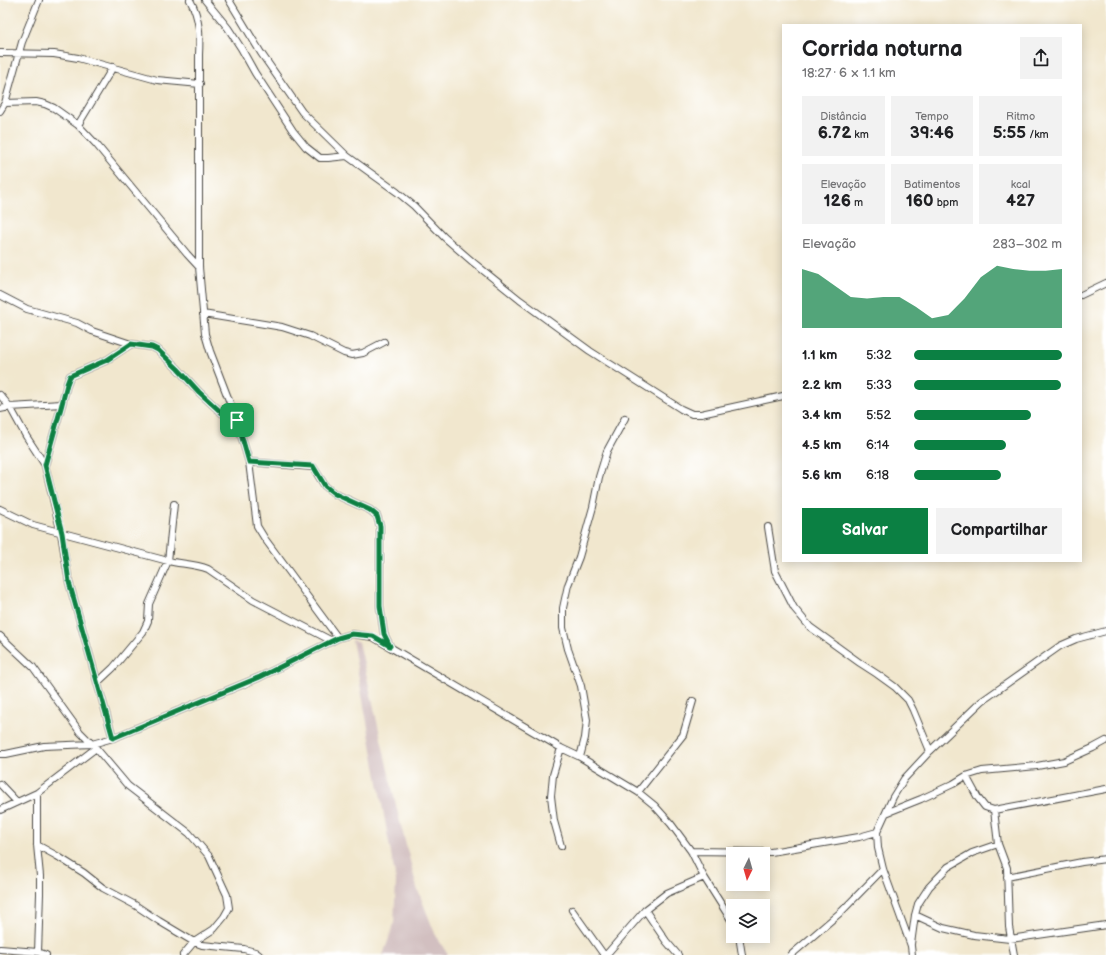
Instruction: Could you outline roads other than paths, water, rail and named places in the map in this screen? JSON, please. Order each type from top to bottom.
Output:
[{"type":"street","points":[[0,111],[5,103],[22,42],[39,0]]},
{"type":"street","points":[[190,0],[195,9],[200,35],[199,267],[206,334],[210,351],[237,420],[249,462],[257,526],[338,638]]},
{"type":"street","points":[[205,0],[241,48],[259,79],[293,131],[306,147],[320,158],[347,156]]},
{"type":"street","points":[[228,0],[302,112],[347,156],[414,206],[454,246],[520,300],[590,351],[681,409],[692,414],[701,414],[782,396]]},
{"type":"street","points":[[0,53],[20,52],[54,54],[78,58],[157,80],[200,84]]},
{"type":"street","points":[[78,125],[113,67]]},
{"type":"street","points":[[5,103],[36,102],[45,104],[54,108],[78,125],[96,144],[199,267]]},
{"type":"street","points":[[1082,295],[1106,283]]},
{"type":"street","points":[[0,295],[27,308],[77,323],[92,331],[131,344],[152,347],[158,350],[222,413],[237,420]]},
{"type":"street","points":[[203,314],[282,327],[310,336],[344,353],[352,355],[363,353],[384,342]]},
{"type":"street","points":[[45,465],[70,376],[107,360],[131,344]]},
{"type":"street","points":[[0,395],[10,407],[45,465],[62,533],[69,582],[113,738]]},
{"type":"street","points":[[0,409],[62,404]]},
{"type":"street","points":[[580,757],[588,720],[581,686],[568,649],[563,628],[564,608],[568,585],[579,557],[607,451],[625,418]]},
{"type":"street","points":[[249,462],[313,466],[325,486],[335,494],[370,510],[377,516],[380,526],[380,606],[384,634],[390,646]]},
{"type":"street","points":[[98,682],[113,668],[143,632],[148,621],[149,604],[168,561],[174,504]]},
{"type":"street","points":[[0,509],[33,525],[168,561],[208,568],[253,600],[332,641]]},
{"type":"street","points":[[768,527],[775,571],[794,608],[810,627],[895,687],[908,700],[930,751]]},
{"type":"street","points":[[912,955],[911,946],[883,869],[878,848],[878,832],[892,797],[904,779],[930,751],[982,701],[1060,646],[1076,639],[1106,631]]},
{"type":"street","points":[[0,810],[36,793],[94,746],[260,677],[338,638],[352,634],[373,636],[638,792],[654,805],[671,824],[691,852],[726,912]]},
{"type":"street","points":[[0,636],[33,666],[80,732],[128,786],[189,833],[209,856],[227,895],[229,908],[214,929],[194,942],[183,955]]},
{"type":"street","points":[[638,792],[683,735],[694,701]]},
{"type":"street","points":[[886,813],[921,799],[953,784],[966,776],[982,771],[1037,766],[1064,761],[1093,748],[1106,740]]},
{"type":"street","points":[[0,754],[44,746],[94,746]]},
{"type":"street","points":[[561,748],[553,775],[551,796],[554,821],[561,846]]},
{"type":"street","points":[[966,776],[978,798],[985,807],[994,810],[1106,789]]},
{"type":"street","points":[[0,784],[17,802]]},
{"type":"street","points":[[36,793],[36,845],[40,876],[38,952]]},
{"type":"street","points":[[994,810],[998,844],[1007,868],[1008,922],[1014,955]]},
{"type":"street","points":[[691,852],[770,852],[859,837],[878,832]]},
{"type":"street","points":[[911,946],[918,904],[929,887],[948,867],[972,853],[998,844]]},
{"type":"street","points":[[36,845],[57,856],[84,873],[103,888],[135,905],[194,942],[202,945],[244,949],[255,952],[259,955]]},
{"type":"street","points":[[1007,877],[1082,862],[1106,859]]},
{"type":"street","points":[[791,955],[842,911],[883,869]]},
{"type":"street","points":[[572,910],[605,955],[645,910],[667,893],[704,876]]},
{"type":"street","points":[[645,910],[666,941],[678,955]]},
{"type":"street","points":[[915,915],[943,928],[974,935],[1010,938],[1106,925]]},
{"type":"street","points":[[740,943],[742,955]]},
{"type":"street","points":[[0,948],[38,952],[46,955]]}]
